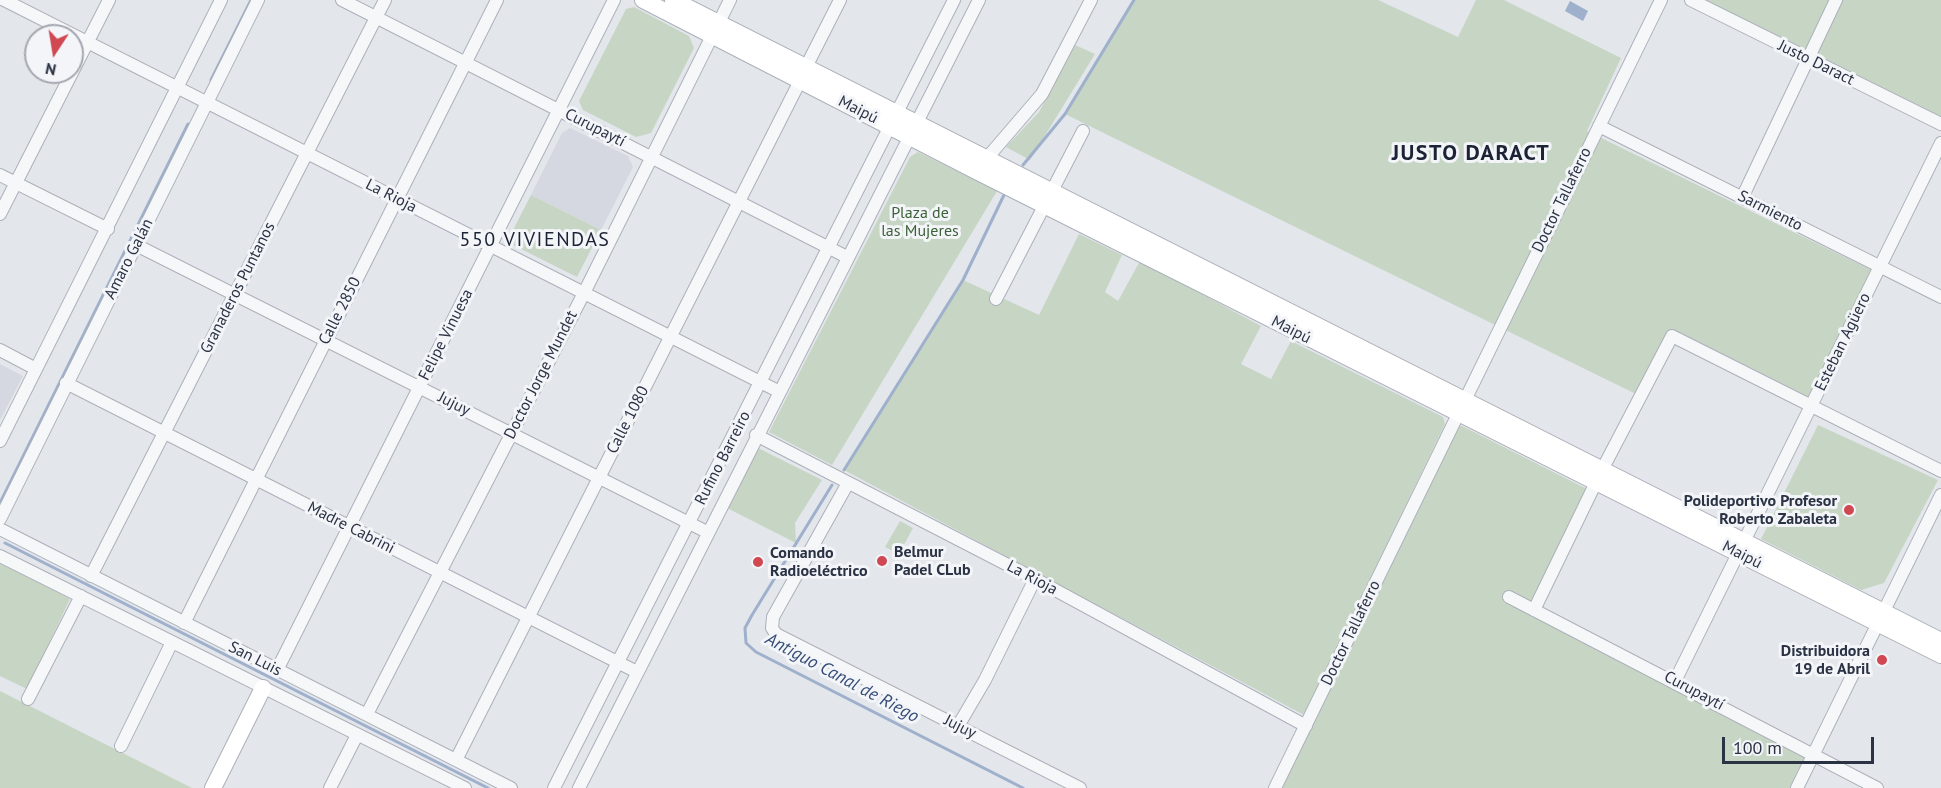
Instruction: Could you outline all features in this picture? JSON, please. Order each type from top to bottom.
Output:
[{"type":"street","name":"La Rioja","points":[[4,0],[778,391]]},
{"type":"street","points":[[0,214],[109,0]]},
{"type":"street","name":"Amaro Galán","points":[[0,441],[221,0]]},
{"type":"street","name":"Amaro Galán","points":[[0,519],[258,0]]},
{"type":"street","name":"Curupaytí","points":[[342,0],[847,256]]},
{"type":"street","name":"Granaderos Puntanos","points":[[91,576],[385,0]]},
{"type":"street","name":"Calle 2850","points":[[184,623],[254,479],[497,0]]},
{"type":"street","name":"Felipe Vinuesa","points":[[277,670],[614,0]]},
{"type":"street","name":"Maipú","points":[[643,0],[715,29],[1742,548],[1879,616],[1941,641]]},
{"type":"street","name":"Maipú","points":[[673,0],[715,29]]},
{"type":"street","name":"Doctor Jorge Mundet","points":[[367,714],[438,572],[584,293],[730,0]]},
{"type":"street","name":"Calle 1080","points":[[456,760],[840,0]]},
{"type":"street","name":"Rufino Barreiro","points":[[554,788],[954,0]]},
{"type":"street","name":"Rufino Barreiro","points":[[579,788],[778,391],[979,0]]},
{"type":"street","points":[[981,165],[1042,94],[1091,0]]},
{"type":"street","name":"Doctor Tallaferro","points":[[1275,788],[1661,0]]},
{"type":"street","name":"Justo Daract","points":[[1691,0],[1941,124]]},
{"type":"street","points":[[1743,198],[1836,0]]},
{"type":"street","name":"Sarmiento","points":[[1599,126],[1941,297]]},
{"type":"street","points":[[996,299],[1083,131]]},
{"type":"street","name":"Esteban Agüero","points":[[1675,681],[1941,143]]},
{"type":"street","points":[[0,175],[108,229]]},
{"type":"street","name":"Jujuy","points":[[136,245],[707,532]]},
{"type":"street","points":[[1534,610],[1672,336],[1941,471]]},
{"type":"street","points":[[0,350],[36,369]]},
{"type":"street","name":"Madre Cabrini","points":[[66,383],[637,672]]},
{"type":"street","name":"La Rioja","points":[[756,435],[1035,579],[1306,726]]},
{"type":"street","name":"Jujuy","points":[[848,483],[773,616],[772,628],[776,634],[1080,788]]},
{"type":"street","points":[[1797,788],[1879,616],[1941,495]]},
{"type":"street","name":"San Luis","points":[[0,530],[511,788]]},
{"type":"street","name":"San Luis","points":[[0,556],[357,735],[444,783],[465,788]]},
{"type":"street","points":[[958,726],[985,680],[1035,579]]},
{"type":"street","points":[[28,699],[81,596]]},
{"type":"street","name":"Curupaytí","points":[[1509,597],[1675,681],[1877,788]]},
{"type":"street","name":"Maipú","points":[[1879,616],[1941,655]]},
{"type":"street","points":[[121,746],[172,642]]},
{"type":"street","points":[[213,788],[263,688]]},
{"type":"street","points":[[330,788],[357,735]]},
{"type":"shaded area","points":[[570,128],[628,156],[633,167],[601,230],[531,195],[562,133]]},
{"type":"shaded area","points":[[0,364],[23,376],[0,420]]},
{"type":"green space","points":[[1134,0],[1378,0],[1458,37],[1476,0],[1504,0],[1621,58],[1587,131],[1871,270],[1808,398],[1672,336],[1640,396],[1065,114]]},
{"type":"green space","points":[[1691,0],[1941,0],[1941,124]]},
{"type":"green space","points":[[634,7],[689,36],[694,48],[651,133],[636,137],[583,110],[579,101],[626,9]]},
{"type":"green space","points":[[1075,45],[1095,54],[1030,160],[1006,147],[1039,112]]},
{"type":"green space","name":"Plaza de las Mujeres","points":[[918,152],[997,191],[832,465],[769,432],[910,157]]},
{"type":"green space","points":[[531,195],[601,230],[577,277],[507,242]]},
{"type":"green space","points":[[1079,234],[1122,255],[1105,292],[1118,301],[1140,261],[1261,326],[1241,364],[1271,379],[1291,341],[1443,417],[1445,424],[1304,715],[844,470],[963,280],[1039,315]]},
{"type":"green space","name":"Polideportivo Profesor Roberto Zabaleta","points":[[1818,425],[1938,480],[1884,583],[1861,590],[1761,539]]},
{"type":"green space","points":[[1458,426],[1589,490],[1529,613],[1807,757],[1791,788],[1282,788]]},
{"type":"green space","points":[[758,448],[822,480],[795,523],[796,543],[727,508]]},
{"type":"green space","points":[[900,521],[913,528],[899,554],[885,547]]},
{"type":"green space","points":[[0,561],[70,599],[27,689],[0,676]]},
{"type":"green space","points":[[0,691],[192,788],[0,788]]},
{"type":"water","points":[[1570,1],[1588,11],[1583,21],[1565,11]]},
{"type":"waterway","points":[[211,80],[251,0]]},
{"type":"waterway","name":"Antiguo Canal de Riego","points":[[1023,165],[1065,114],[1134,0]]},
{"type":"waterway","points":[[0,503],[188,124]]},
{"type":"waterway","name":"Antiguo Canal de Riego","points":[[844,470],[963,280],[1004,195]]},
{"type":"waterway","name":"Antiguo Canal de Riego","points":[[832,485],[752,615],[745,628],[746,643],[756,652],[1023,788]]},
{"type":"waterway","points":[[5,543],[488,788]]},
{"type":"place","name":"Polideportivo Profesor Roberto Zabaleta","points":[[1849,510]]},
{"type":"place","name":"Belmur Padel CLub","points":[[882,561]]},
{"type":"place","name":"Comando Radioeléctrico","points":[[758,562]]},
{"type":"place","name":"Distribuidora 19 de Abril","points":[[1882,660]]},
{"type":"district","name":"JUSTO DARACT","points":[[1471,154]]},
{"type":"district","name":"550 VIVIENDAS","points":[[535,240]]}]
